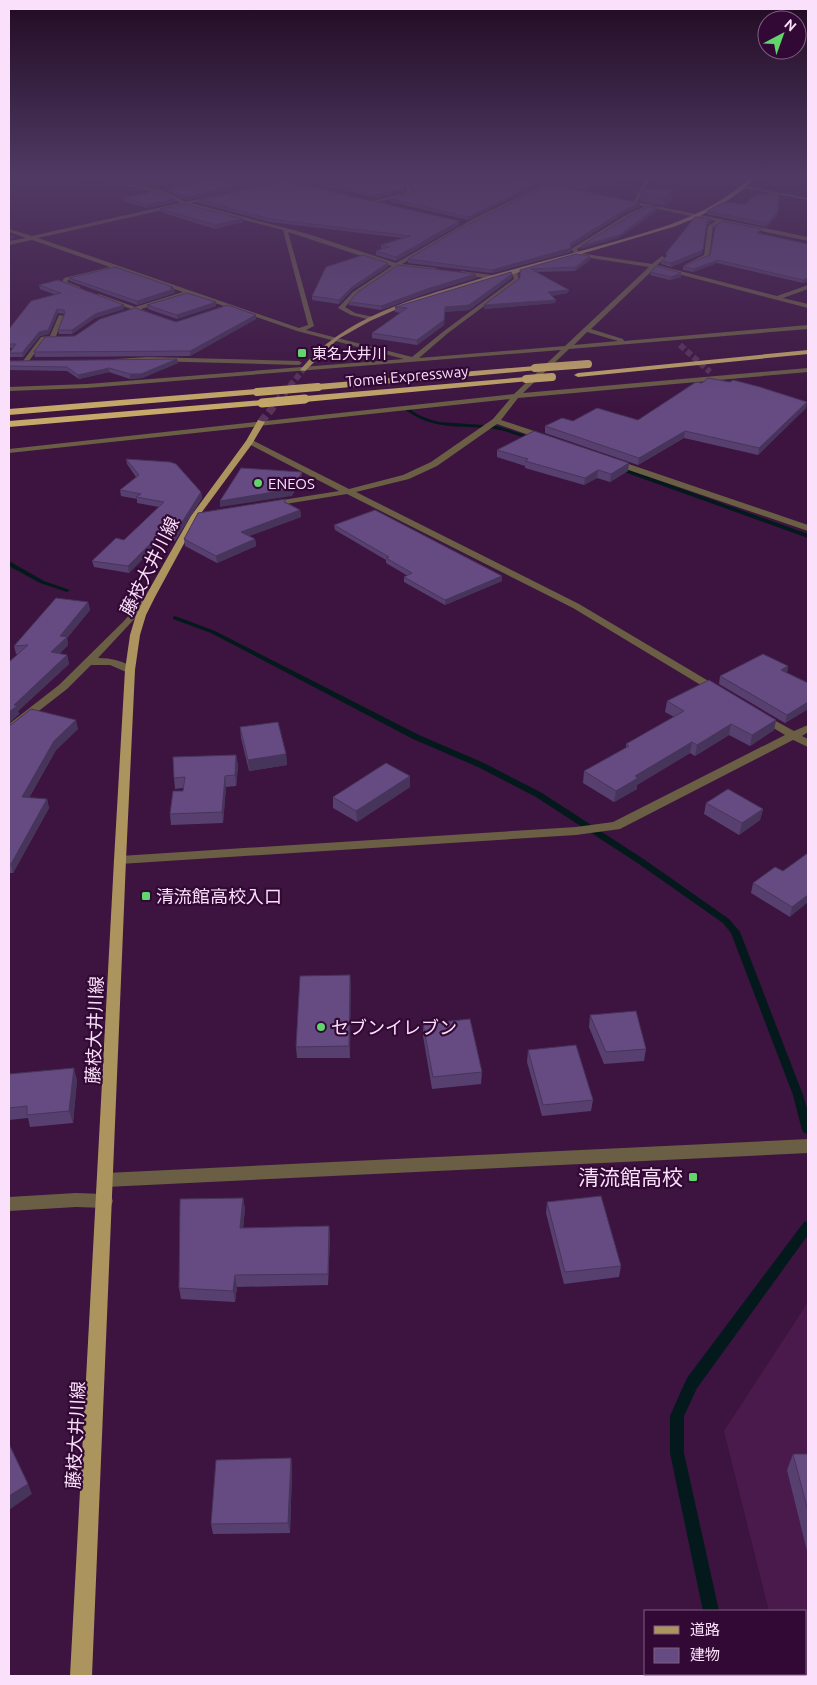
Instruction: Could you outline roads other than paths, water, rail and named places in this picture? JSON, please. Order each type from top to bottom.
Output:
[{"type":"highway","name":"Tomei Expressway","points":[[9,424],[262,403],[808,352]]},
{"type":"highway","name":"Tomei Expressway","points":[[9,412],[598,363]]},
{"type":"main road","points":[[303,370],[334,339],[371,318],[400,305],[490,277],[582,253]]},
{"type":"main road","name":"藤枝大井川線","points":[[82,1676],[130,670],[135,635],[141,615],[150,597],[261,422]]},
{"type":"street","points":[[74,253],[299,330],[413,360]]},
{"type":"street","points":[[292,253],[311,326],[299,330]]},
{"type":"street","points":[[358,253],[396,265],[444,271]]},
{"type":"street","points":[[371,318],[353,314],[341,308],[344,303],[367,285],[417,253]]},
{"type":"street","points":[[671,271],[707,256],[707,253]]},
{"type":"street","points":[[577,254],[653,266],[808,306]]},
{"type":"street","points":[[262,506],[350,491],[406,477],[434,464],[496,421],[516,396],[569,348],[662,258]]},
{"type":"street","points":[[81,289],[63,283],[66,279],[116,267]]},
{"type":"street","points":[[413,360],[446,332],[517,279],[514,271]]},
{"type":"street","points":[[453,272],[490,277]]},
{"type":"street","points":[[777,298],[808,287]]},
{"type":"street","points":[[90,292],[160,317]]},
{"type":"street","points":[[126,312],[189,292]]},
{"type":"street","points":[[212,311],[230,305]]},
{"type":"street","points":[[52,338],[61,316]]},
{"type":"street","points":[[9,390],[303,370],[808,326]]},
{"type":"street","points":[[587,330],[628,342]]},
{"type":"street","points":[[26,361],[42,338],[66,338]]},
{"type":"street","points":[[669,338],[680,345]]},
{"type":"street","points":[[111,361],[148,359],[310,364]]},
{"type":"street","points":[[17,361],[35,361]]},
{"type":"street","points":[[9,451],[261,422],[516,396],[808,370]]},
{"type":"street","points":[[710,372],[743,384]]},
{"type":"street","points":[[496,421],[553,441]]},
{"type":"street","points":[[250,442],[576,606],[726,696]]},
{"type":"street","points":[[610,460],[808,528]]},
{"type":"street","points":[[9,729],[63,687],[126,624],[150,597]]},
{"type":"street","points":[[88,662],[106,660],[118,662],[130,670]]},
{"type":"street","points":[[752,710],[808,744]]},
{"type":"street","points":[[120,860],[576,831],[616,826],[808,728]]},
{"type":"street","points":[[106,1180],[808,1146]]},
{"type":"street","points":[[9,1204],[76,1200],[105,1201]]},
{"type":"waterway","points":[[406,408],[417,416],[439,424],[485,426],[535,439]]},
{"type":"waterway","points":[[618,468],[808,536]]},
{"type":"waterway","points":[[9,563],[42,582],[67,590]]},
{"type":"waterway","points":[[175,618],[213,632],[416,737],[481,765],[539,795],[642,862],[726,921],[735,932],[798,1095],[808,1130]]},
{"type":"waterway","points":[[711,1610],[677,1453],[677,1416],[692,1383],[808,1226]]},
{"type":"tunnel","points":[[680,345],[710,372]]},
{"type":"tunnel","points":[[284,393],[303,370]]},
{"type":"tunnel","points":[[261,422],[285,392]]},
{"type":"place","name":"東名大井川","points":[[302,353]]},
{"type":"place","name":"ENEOS","points":[[258,483]]},
{"type":"place","name":"清流館高校入口","points":[[146,896]]},
{"type":"place","name":"セブンイレブン","points":[[321,1027]]},
{"type":"place","name":"清流館高校","points":[[693,1177]]}]
